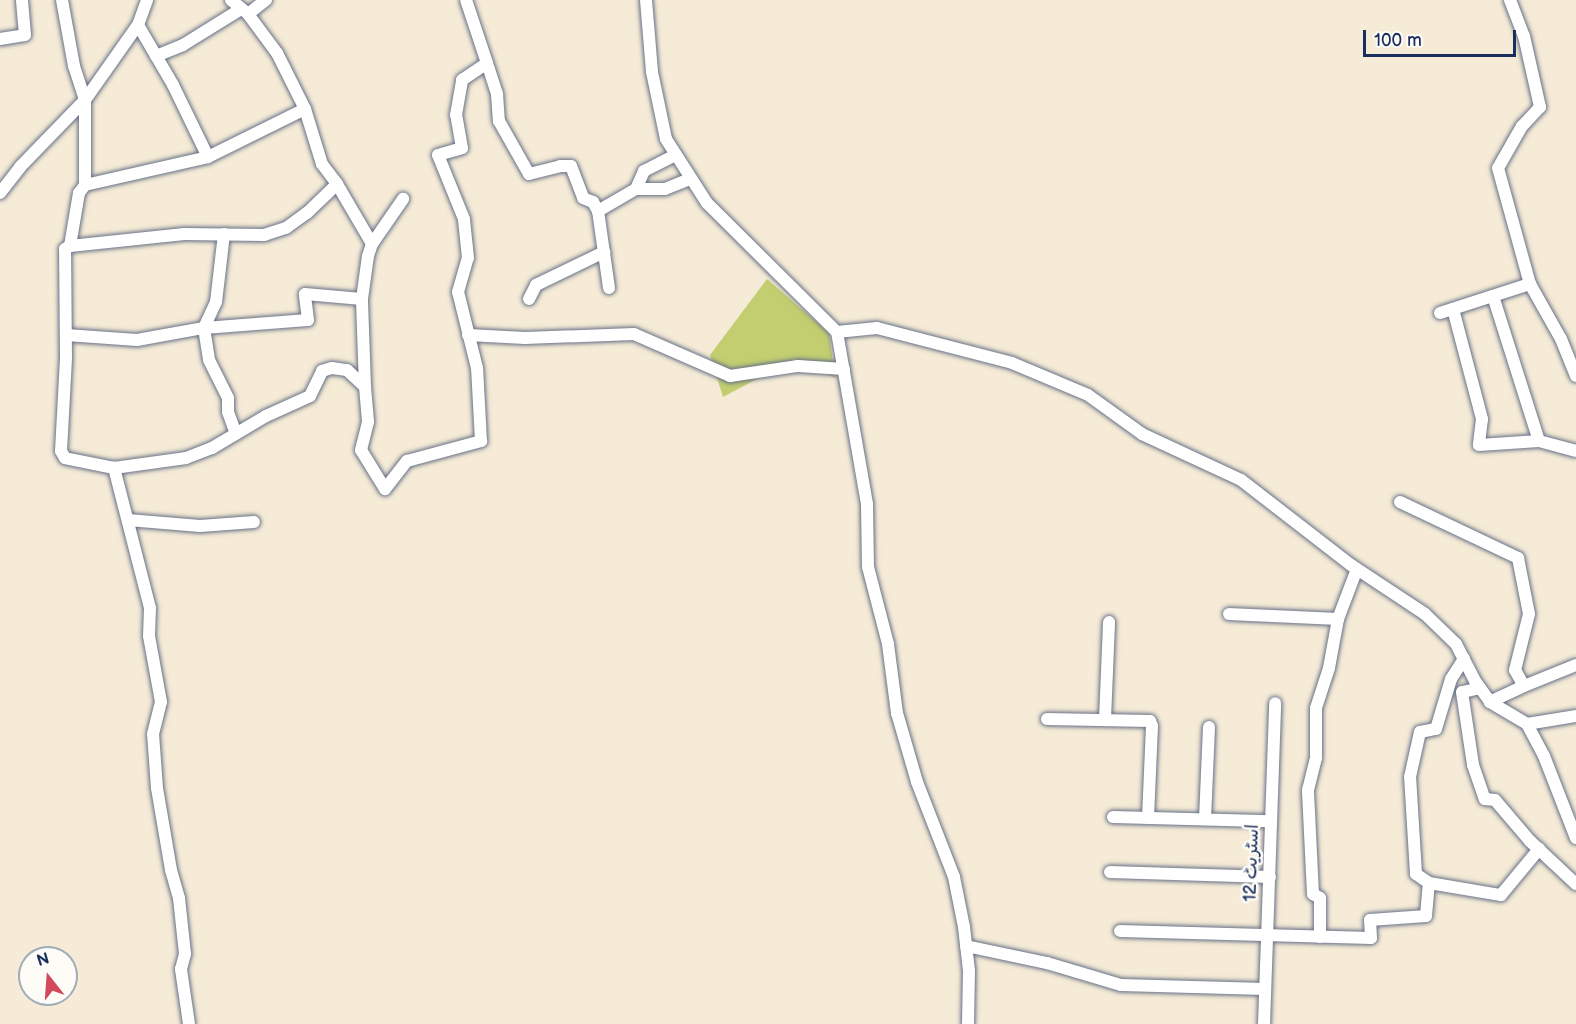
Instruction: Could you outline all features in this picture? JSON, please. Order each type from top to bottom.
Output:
[{"type":"street","points":[[0,39],[26,35],[22,0]]},
{"type":"street","points":[[62,0],[74,66],[85,100],[85,185],[79,193],[70,246]]},
{"type":"street","points":[[0,193],[20,167],[85,100],[138,25],[147,0]]},
{"type":"street","points":[[231,0],[244,11],[277,53],[305,109],[322,164],[337,184],[372,244]]},
{"type":"street","points":[[156,56],[183,45],[266,0]]},
{"type":"street","points":[[466,0],[497,94],[499,121],[529,174],[560,166],[571,166],[583,198],[593,202],[598,211],[609,288]]},
{"type":"street","points":[[646,0],[652,72],[666,139],[707,202],[837,332],[867,504],[868,567],[888,644],[897,713],[917,782],[954,877],[969,971],[968,1024]]},
{"type":"street","points":[[1510,0],[1524,36],[1540,107],[1522,126],[1498,168],[1530,284],[1561,339],[1576,376]]},
{"type":"street","points":[[138,25],[208,157]]},
{"type":"street","points":[[403,199],[372,244],[362,299],[368,422],[361,450],[385,489],[407,461],[481,441],[477,368],[458,292],[468,258],[464,219],[438,155],[462,148],[456,115],[462,80],[487,63]]},
{"type":"street","points":[[85,185],[208,157],[305,109]]},
{"type":"street","points":[[636,189],[644,171],[675,154]]},
{"type":"street","points":[[598,211],[636,189],[664,189],[690,179]]},
{"type":"street","points":[[337,184],[307,213],[286,228],[264,235],[184,234],[70,246],[65,249],[66,335],[61,451],[64,458],[114,468],[186,458],[310,396],[322,371],[332,368],[347,370],[365,387]]},
{"type":"street","points":[[224,234],[216,302],[204,328],[209,360],[228,398],[228,412],[236,434]]},
{"type":"street","points":[[530,299],[536,285],[604,252]]},
{"type":"street","points":[[1440,313],[1530,284]]},
{"type":"street","points":[[66,335],[137,340],[204,328],[308,320],[305,294],[362,299]]},
{"type":"street","points":[[1493,296],[1539,441]]},
{"type":"street","points":[[1453,309],[1482,419],[1479,445],[1539,441],[1576,451]]},
{"type":"street","points":[[837,332],[877,328],[1012,363],[1088,395],[1142,434],[1241,480],[1357,569],[1425,614],[1456,644],[1490,702],[1527,724],[1544,756],[1576,838]]},
{"type":"street","points":[[468,335],[537,338],[634,334],[730,376],[798,366],[844,369]]},
{"type":"street","points":[[114,468],[150,608],[149,636],[161,702],[153,734],[157,788],[171,870],[179,898],[185,954],[181,969],[189,1024]]},
{"type":"street","points":[[1400,502],[1518,558],[1529,614],[1515,670],[1524,687]]},
{"type":"street","points":[[128,520],[200,526],[254,522]]},
{"type":"street","points":[[1320,937],[1320,898],[1313,894],[1308,790],[1316,758],[1316,708],[1329,668],[1338,619],[1357,569]]},
{"type":"street","points":[[1229,614],[1338,619]]},
{"type":"street","points":[[1105,719],[1109,622]]},
{"type":"street","points":[[1464,659],[1451,679],[1436,729],[1420,732],[1410,777],[1416,874],[1429,883],[1501,895],[1539,849]]},
{"type":"street","points":[[1490,702],[1576,665]]},
{"type":"street","points":[[1480,688],[1462,692],[1477,777],[1485,799],[1495,800],[1539,849],[1576,884]]},
{"type":"street","name":"اسٹریٹ 12","points":[[1264,1024],[1275,703]]},
{"type":"street","points":[[1527,724],[1576,716]]},
{"type":"street","points":[[1047,718],[1146,720],[1152,726],[1148,818]]},
{"type":"street","points":[[1205,819],[1209,727]]},
{"type":"street","points":[[1113,817],[1271,821]]},
{"type":"street","points":[[1110,872],[1270,876]]},
{"type":"street","points":[[1120,931],[1267,937],[1371,938],[1370,920],[1426,916],[1429,883]]},
{"type":"street","points":[[966,946],[1047,963],[1121,984],[1265,989]]},
{"type":"green space","points":[[767,279],[829,333],[835,378],[795,359],[723,397],[710,355]]}]
